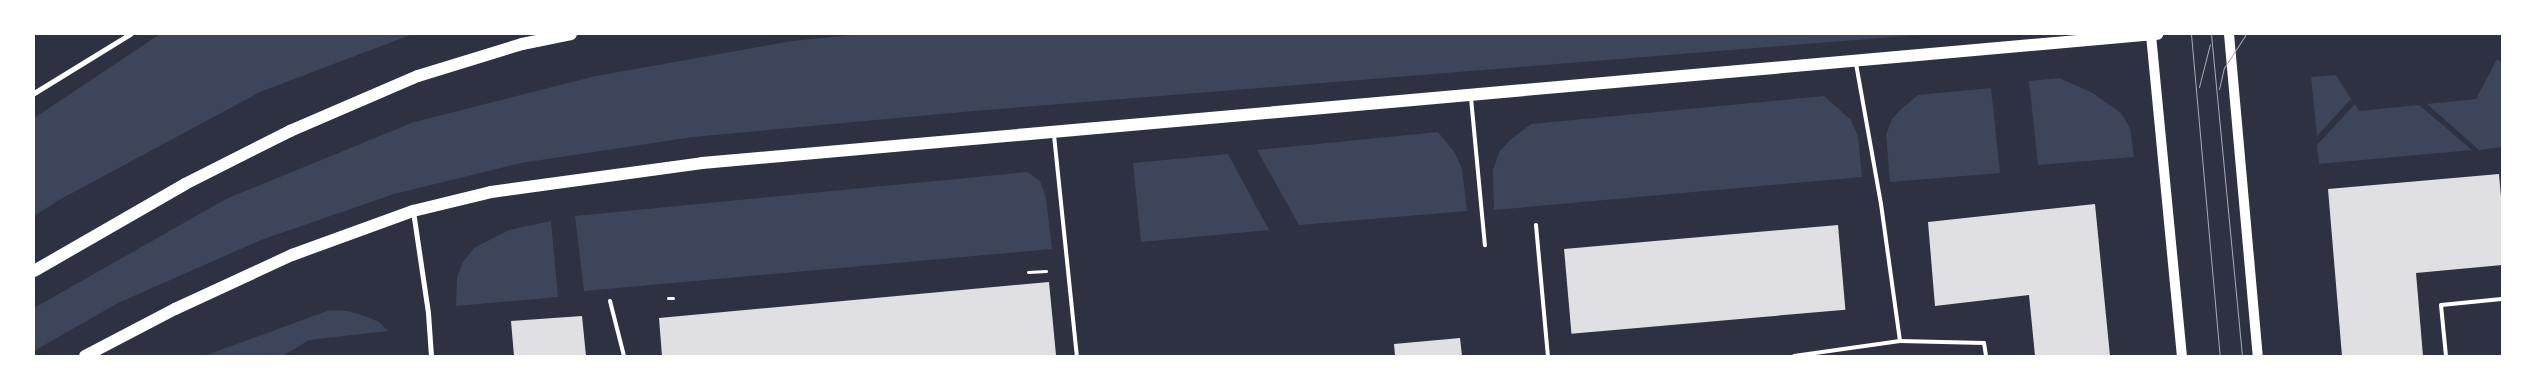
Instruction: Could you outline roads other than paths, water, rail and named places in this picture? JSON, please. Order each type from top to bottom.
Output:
[{"type":"main road","points":[[34,271],[185,184],[290,131],[418,76],[522,44],[571,34]]},
{"type":"main road","points":[[85,356],[175,309],[292,255],[413,211],[491,192],[702,163],[2153,34],[2182,356]]},
{"type":"main road","points":[[2229,34],[2258,356]]},
{"type":"street","points":[[34,93],[130,34]]},
{"type":"street","points":[[413,211],[428,314],[431,356]]},
{"type":"lane","points":[[1855,60],[1881,204],[1900,341]]},
{"type":"lane","points":[[1471,96],[1485,245]]},
{"type":"lane","points":[[1054,133],[1077,356]]},
{"type":"lane","points":[[1536,225],[1548,356]]},
{"type":"lane","points":[[2446,356],[2441,305],[2502,299]]},
{"type":"lane","points":[[610,301],[624,356]]},
{"type":"lane","points":[[1794,356],[1900,341],[1984,343],[1986,356]]},
{"type":"tram line","points":[[2191,34],[2220,356]]},
{"type":"tram line","points":[[2211,34],[2242,356]]},
{"type":"tram line","points":[[2219,89],[2224,68],[2246,34]]},
{"type":"tram line","points":[[2199,87],[2210,44]]}]
